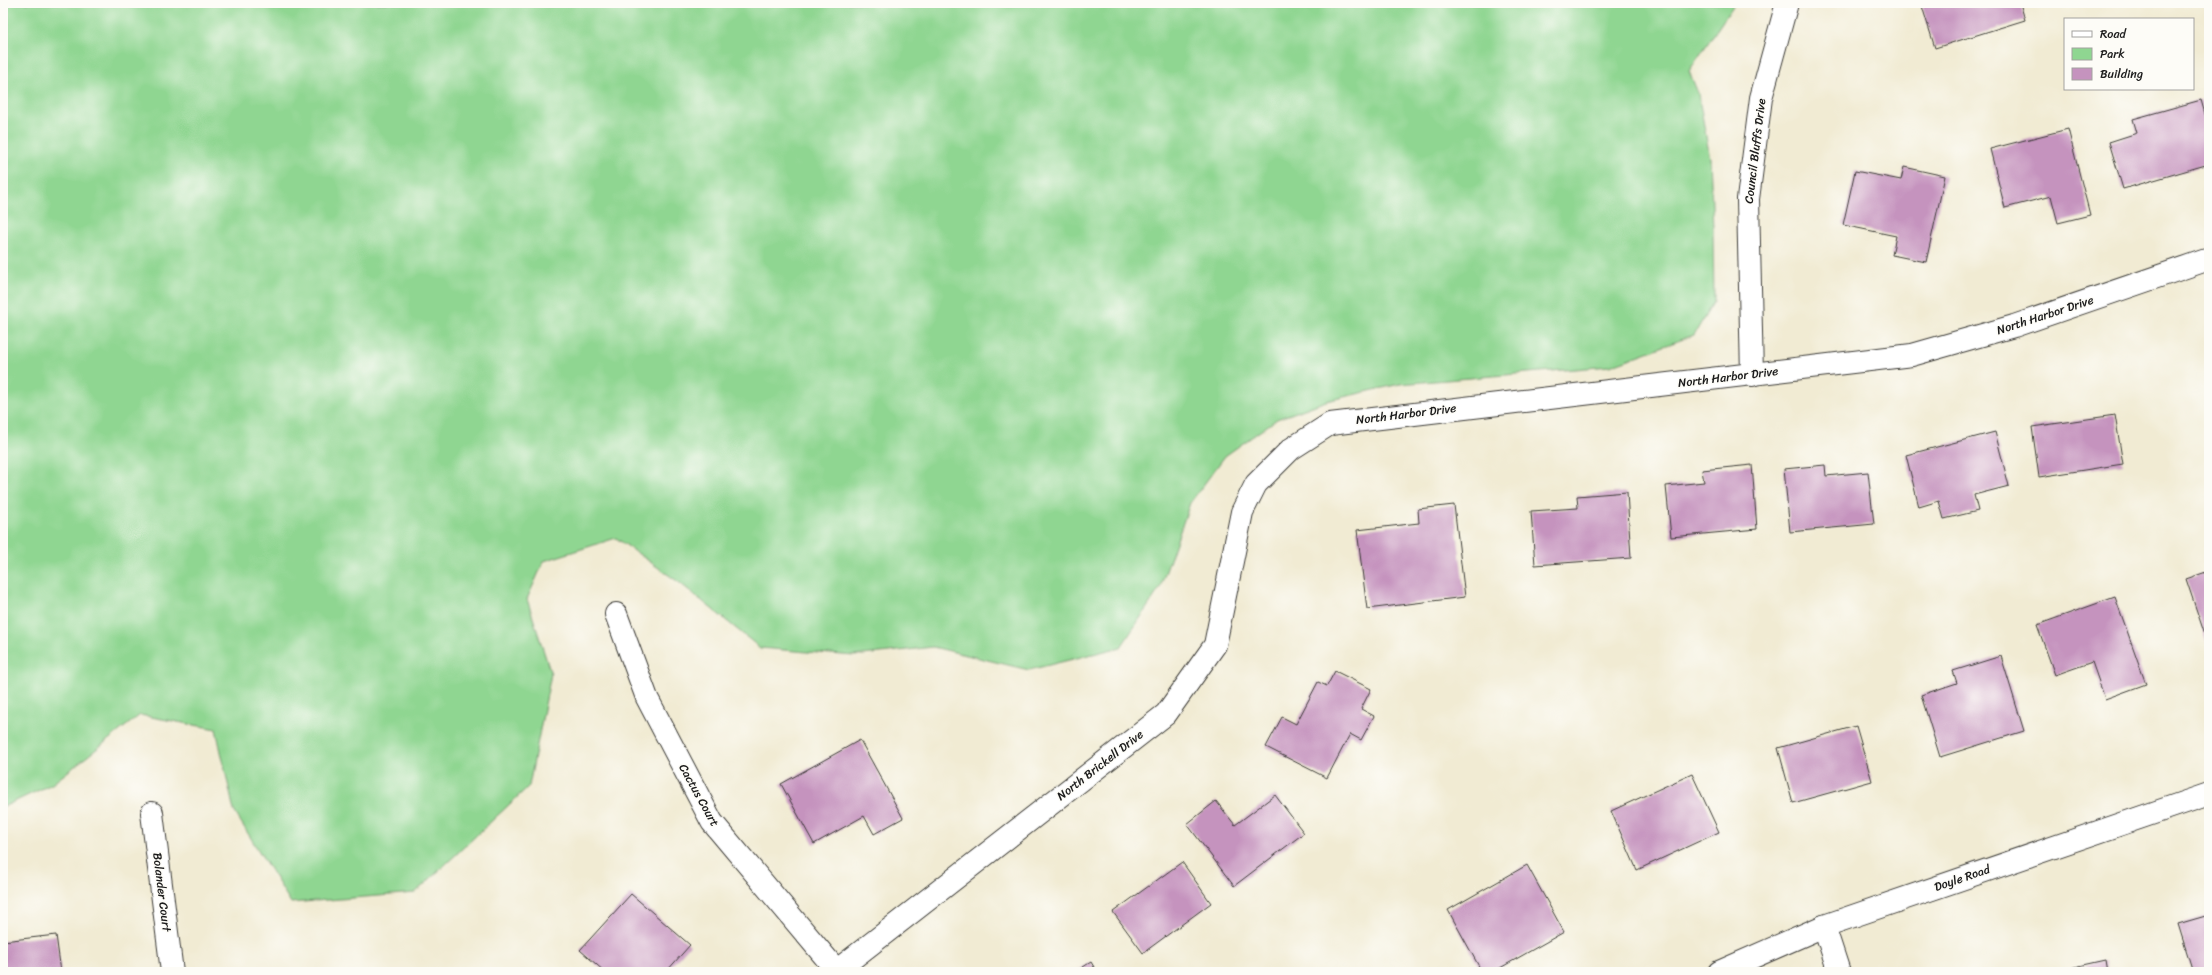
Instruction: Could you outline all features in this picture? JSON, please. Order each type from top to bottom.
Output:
[{"type":"street","name":"Council Bluffs Drive","points":[[1752,375],[1748,199],[1761,98],[1787,3]]},
{"type":"street","name":"North Harbor Drive","points":[[1256,484],[1291,449],[1330,424],[1912,355],[2014,326],[2209,259]]},
{"type":"street","name":"North Brickell Drive","points":[[836,971],[1166,714],[1215,645],[1242,512],[1256,484]]},
{"type":"street","name":"Cactus Court","points":[[616,614],[647,698],[712,822],[836,971]]},
{"type":"street","name":"Doyle Road","points":[[1719,972],[1824,926],[2209,794]]},
{"type":"street","name":"Bolander Court","points":[[152,813],[172,972]]},
{"type":"street","points":[[1824,926],[1839,972]]},
{"type":"green space","points":[[3,3],[1735,3],[1689,71],[1698,93],[1710,158],[1714,301],[1694,335],[1610,366],[1400,384],[1326,401],[1277,419],[1225,456],[1190,503],[1160,588],[1121,647],[1029,670],[933,647],[854,656],[760,648],[680,583],[616,538],[544,561],[527,599],[551,674],[529,786],[415,893],[291,903],[234,811],[216,729],[140,715],[52,784],[3,807]]},
{"type":"building","points":[[1921,3],[2020,3],[2025,20],[1935,48]]},
{"type":"building","points":[[2201,100],[2209,128],[2209,164],[2123,189],[2109,142],[2137,133],[2133,119]]},
{"type":"building","points":[[2068,129],[2090,215],[2058,223],[2051,196],[2005,208],[1990,149]]},
{"type":"building","points":[[1904,167],[1945,176],[1926,262],[1892,255],[1896,236],[1843,225],[1855,171],[1901,180]]},
{"type":"building","points":[[2115,415],[2123,464],[2039,477],[2032,427]]},
{"type":"building","points":[[1995,432],[2009,486],[1974,495],[1978,511],[1944,519],[1939,501],[1919,507],[1906,455]]},
{"type":"building","points":[[1752,465],[1757,529],[1671,537],[1666,486],[1704,482],[1702,470]]},
{"type":"building","points":[[1825,465],[1826,476],[1868,472],[1874,524],[1790,532],[1784,469]]},
{"type":"building","points":[[1627,492],[1631,558],[1535,565],[1531,511],[1578,508],[1577,496]]},
{"type":"building","points":[[1454,505],[1465,597],[1367,609],[1357,530],[1419,523],[1418,509]]},
{"type":"building","points":[[2209,571],[2209,647],[2186,579]]},
{"type":"building","points":[[2115,597],[2146,684],[2105,699],[2092,662],[2055,675],[2037,625]]},
{"type":"building","points":[[2001,656],[2024,731],[1940,757],[1921,695],[1957,683],[1953,671]]},
{"type":"building","points":[[1335,671],[1371,689],[1361,709],[1374,716],[1361,740],[1350,734],[1327,778],[1266,747],[1282,717],[1296,724],[1318,682],[1327,686]]},
{"type":"building","points":[[1856,726],[1872,781],[1793,803],[1778,748]]},
{"type":"building","points":[[860,740],[903,818],[874,834],[864,816],[814,844],[781,784]]},
{"type":"building","points":[[1692,774],[1719,832],[1637,870],[1611,811]]},
{"type":"building","points":[[1275,795],[1304,833],[1234,886],[1187,824],[1216,801],[1235,825]]},
{"type":"building","points":[[1182,862],[1211,903],[1143,953],[1113,912]]},
{"type":"building","points":[[1527,865],[1564,932],[1493,972],[1482,972],[1448,910]]},
{"type":"building","points":[[631,894],[690,945],[666,972],[605,972],[580,950]]},
{"type":"building","points":[[2209,915],[2209,971],[2193,972],[2178,924]]},
{"type":"building","points":[[56,935],[61,972],[3,972],[3,941]]},
{"type":"building","points":[[2106,960],[2108,972],[2070,972],[2070,968]]},
{"type":"building","points":[[1091,962],[1097,972],[1075,972]]}]
